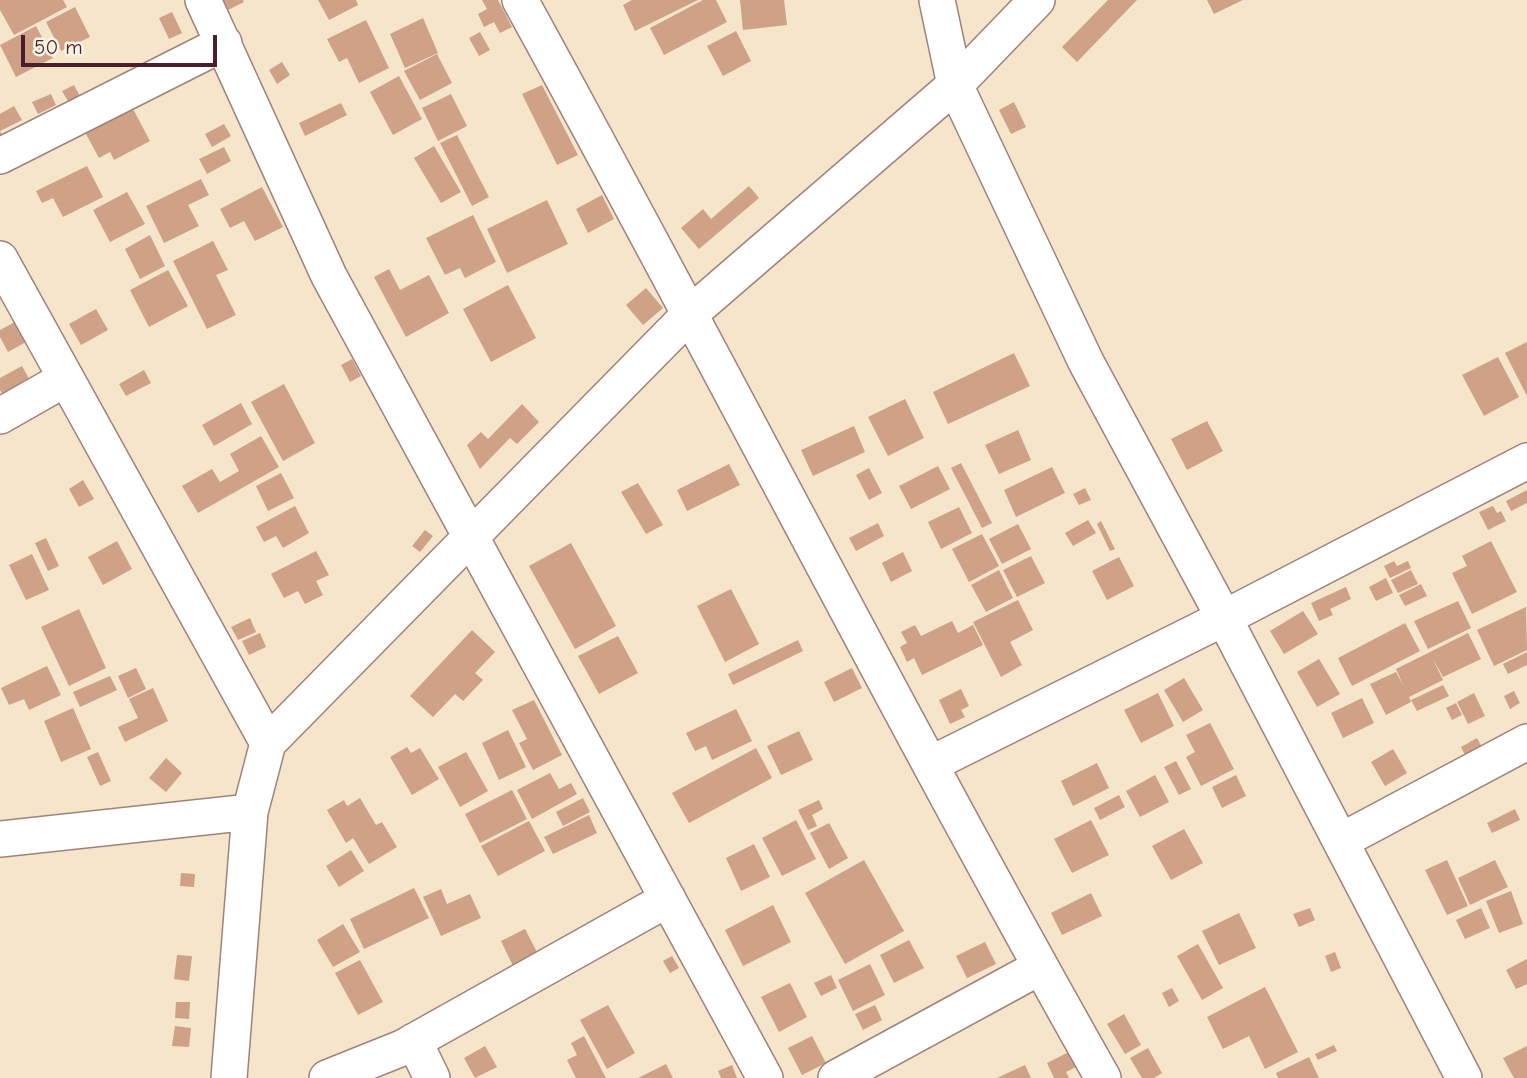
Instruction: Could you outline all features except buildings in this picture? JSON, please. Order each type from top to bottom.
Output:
[{"type":"street","points":[[203,0],[329,276],[765,1078]]},
{"type":"street","points":[[520,0],[691,313],[1040,967],[1103,1078]]},
{"type":"street","points":[[937,0],[955,85],[1086,362],[1224,618],[1464,1078]]},
{"type":"street","points":[[229,1078],[250,812],[268,743],[691,313],[955,85],[1037,0]]},
{"type":"street","points":[[0,156],[224,43]]},
{"type":"street","points":[[0,259],[268,743]]},
{"type":"street","points":[[0,416],[65,379]]},
{"type":"street","points":[[931,764],[1224,618],[1527,461]]},
{"type":"street","points":[[1341,841],[1527,742]]},
{"type":"street","points":[[0,839],[250,812]]},
{"type":"street","points":[[327,1078],[414,1041],[668,899]]},
{"type":"street","points":[[836,1078],[1040,967]]},
{"type":"street","points":[[414,1041],[432,1078]]}]
